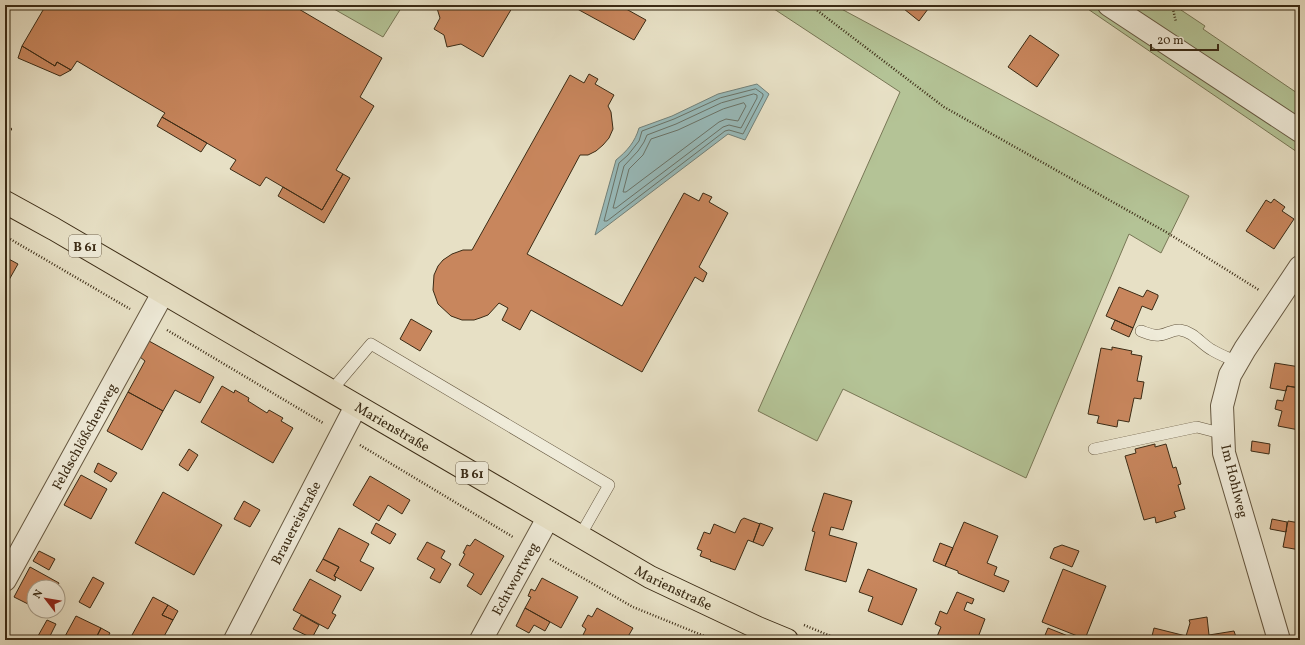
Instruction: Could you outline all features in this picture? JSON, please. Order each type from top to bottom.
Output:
[{"type":"main road","name":"Marienstraße","points":[[5,202],[54,229],[650,577],[754,634],[787,640]]},
{"type":"street","points":[[1109,5],[1300,131]]},
{"type":"street","name":"Im Hohlweg","points":[[1279,640],[1224,452],[1222,406],[1230,376],[1277,301],[1300,268]]},
{"type":"street","name":"Feldschlößchenweg","points":[[5,580],[163,293]]},
{"type":"street","name":"Brauereistraße","points":[[235,640],[356,406]]},
{"type":"street","name":"Echtwortweg","points":[[481,640],[548,518]]},
{"type":"lane","points":[[1141,331],[1159,336],[1172,330],[1187,332],[1199,339],[1211,349],[1238,362]]},
{"type":"lane","points":[[331,391],[371,344],[608,485],[580,536]]},
{"type":"lane","points":[[1094,449],[1197,426],[1224,434]]},
{"type":"path","points":[[810,5],[944,107],[1166,232],[1277,301]]},
{"type":"path","points":[[1172,5],[1177,24]]},
{"type":"path","points":[[5,130],[12,129]]},
{"type":"green space","points":[[327,5],[403,5],[383,37]]},
{"type":"green space","points":[[768,5],[834,5],[1189,196],[1161,253],[1129,234],[1026,478],[843,389],[817,441],[758,411],[900,92]]},
{"type":"green space","points":[[1082,5],[1184,5],[1181,10],[1205,26],[1203,29],[1300,95],[1300,154]]},
{"type":"water","points":[[757,84],[769,94],[745,140],[728,134],[595,235],[616,160],[630,146],[639,128],[672,116],[718,94]]},
{"type":"building","points":[[46,5],[292,5],[382,58],[360,97],[374,106],[336,170],[343,174],[322,210],[266,177],[260,186],[230,169],[236,160],[162,117],[165,113],[77,61],[71,70],[57,62],[55,66],[22,46]]},
{"type":"building","points":[[436,5],[508,5],[512,8],[483,57],[461,44],[447,47],[444,35],[434,29],[440,18]]},
{"type":"building","points":[[570,5],[619,5],[646,20],[634,40]]},
{"type":"building","points":[[899,5],[926,5],[925,7],[928,9],[919,21]]},
{"type":"building","points":[[1030,35],[1059,55],[1037,87],[1008,67]]},
{"type":"building","points":[[22,46],[55,66],[57,62],[71,70],[60,76],[18,58]]},
{"type":"building","points":[[589,74],[598,79],[595,84],[614,95],[608,106],[611,112],[613,129],[609,138],[596,151],[588,155],[580,155],[527,254],[622,306],[684,193],[699,201],[703,193],[712,197],[709,202],[728,213],[699,267],[707,273],[703,282],[695,277],[642,372],[531,310],[520,330],[502,320],[508,308],[499,303],[488,315],[474,320],[462,320],[451,316],[438,304],[433,290],[434,275],[438,266],[443,260],[452,254],[463,250],[472,250],[570,75],[584,83]]},
{"type":"building","points":[[162,117],[207,143],[201,152],[157,126]]},
{"type":"building","points":[[343,174],[350,178],[324,223],[278,196],[283,187],[322,210]]},
{"type":"building","points":[[1274,199],[1285,207],[1282,211],[1294,219],[1274,249],[1246,231],[1266,200],[1271,203]]},
{"type":"building","points":[[5,257],[18,264],[5,287]]},
{"type":"building","points":[[1119,287],[1143,297],[1147,290],[1158,295],[1152,310],[1142,306],[1133,328],[1106,316]]},
{"type":"building","points":[[411,319],[432,331],[420,351],[400,339]]},
{"type":"building","points":[[1115,320],[1133,328],[1129,337],[1111,329]]},
{"type":"building","points":[[149,341],[214,377],[200,403],[175,390],[163,411],[128,392],[145,361],[140,357]]},
{"type":"building","points":[[1112,347],[1132,351],[1131,354],[1142,356],[1137,381],[1144,382],[1141,399],[1134,398],[1129,422],[1118,420],[1117,427],[1097,423],[1099,416],[1088,414],[1101,348],[1112,350]]},
{"type":"building","points":[[1275,363],[1300,367],[1300,388],[1287,386],[1286,391],[1270,388]]},
{"type":"building","points":[[222,386],[234,393],[235,390],[249,398],[248,401],[267,413],[269,410],[283,418],[281,421],[293,428],[273,463],[201,422]]},
{"type":"building","points":[[1287,386],[1300,388],[1299,430],[1278,426],[1282,411],[1275,409],[1277,400],[1283,401]]},
{"type":"building","points":[[128,392],[163,411],[142,450],[107,431]]},
{"type":"building","points":[[1252,441],[1270,444],[1269,454],[1251,451]]},
{"type":"building","points":[[1155,444],[1155,447],[1166,444],[1173,468],[1176,467],[1181,484],[1178,485],[1185,509],[1174,512],[1176,517],[1156,523],[1155,517],[1144,520],[1125,456],[1136,453],[1135,449]]},
{"type":"building","points":[[189,449],[198,455],[188,471],[179,465]]},
{"type":"building","points":[[98,463],[117,473],[111,482],[94,472]]},
{"type":"building","points":[[81,475],[107,489],[91,519],[64,505]]},
{"type":"building","points":[[370,476],[410,500],[402,514],[388,505],[379,521],[353,505]]},
{"type":"building","points":[[163,492],[222,525],[194,575],[135,543]]},
{"type":"building","points":[[824,493],[852,501],[843,530],[831,527],[829,535],[857,543],[846,582],[805,570],[815,532],[812,531]]},
{"type":"building","points":[[244,501],[260,510],[250,527],[234,519]]},
{"type":"building","points":[[744,518],[760,524],[753,542],[748,540],[735,570],[700,556],[702,551],[697,549],[704,532],[710,534],[714,524],[735,533],[741,520]]},
{"type":"building","points":[[1272,519],[1287,522],[1286,532],[1270,529]]},
{"type":"building","points":[[1288,521],[1300,523],[1300,550],[1283,547]]},
{"type":"building","points":[[964,522],[998,536],[987,563],[997,567],[994,575],[1009,581],[1004,592],[945,566]]},
{"type":"building","points":[[376,523],[396,534],[390,544],[371,533]]},
{"type":"building","points":[[760,523],[773,528],[763,546],[753,542]]},
{"type":"building","points":[[339,528],[369,544],[360,561],[374,568],[361,591],[334,576],[339,567],[323,559]]},
{"type":"building","points":[[475,539],[504,556],[481,595],[467,586],[474,574],[459,565],[465,554],[463,553],[467,545],[470,546]]},
{"type":"building","points":[[427,542],[445,551],[441,558],[451,564],[440,583],[430,578],[435,569],[417,559]]},
{"type":"building","points":[[940,543],[953,548],[945,566],[933,561]]},
{"type":"building","points":[[1062,545],[1079,551],[1072,567],[1050,558],[1054,548]]},
{"type":"building","points":[[39,551],[55,559],[49,570],[33,561]]},
{"type":"building","points":[[323,559],[339,567],[334,576],[336,577],[335,581],[316,571]]},
{"type":"building","points":[[30,567],[52,579],[26,579],[26,603],[14,597]]},
{"type":"building","points":[[868,569],[917,589],[902,625],[868,611],[873,597],[859,592]]},
{"type":"building","points":[[1063,569],[1106,586],[1085,639],[1042,622]]},
{"type":"building","points":[[93,577],[104,583],[90,608],[79,602]]},
{"type":"building","points":[[542,578],[578,597],[561,628],[525,608],[531,597],[528,596],[531,589],[535,591]]},
{"type":"building","points":[[310,579],[341,596],[332,613],[336,615],[328,629],[293,610]]},
{"type":"building","points":[[957,592],[974,599],[972,604],[967,602],[964,610],[985,619],[977,640],[936,639],[941,627],[935,624],[940,611],[947,614]]},
{"type":"building","points":[[153,597],[168,605],[162,615],[173,620],[162,640],[141,640],[132,635]]},
{"type":"building","points":[[168,605],[178,611],[173,620],[162,615]]},
{"type":"building","points":[[525,608],[550,622],[545,631],[534,625],[529,633],[516,626]]},
{"type":"building","points":[[597,608],[633,628],[626,640],[581,639],[586,629],[582,626],[588,615],[592,617]]},
{"type":"building","points":[[301,615],[319,625],[312,638],[293,629]]},
{"type":"building","points":[[76,616],[101,628],[95,640],[63,640]]},
{"type":"building","points":[[1207,617],[1209,635],[1234,631],[1237,640],[1151,640],[1154,628],[1186,636],[1190,623],[1189,620]]},
{"type":"building","points":[[47,620],[56,624],[48,640],[45,640],[38,636]]},
{"type":"building","points":[[101,628],[110,633],[106,640],[95,640]]},
{"type":"building","points":[[1048,628],[1078,640],[1043,640]]}]
